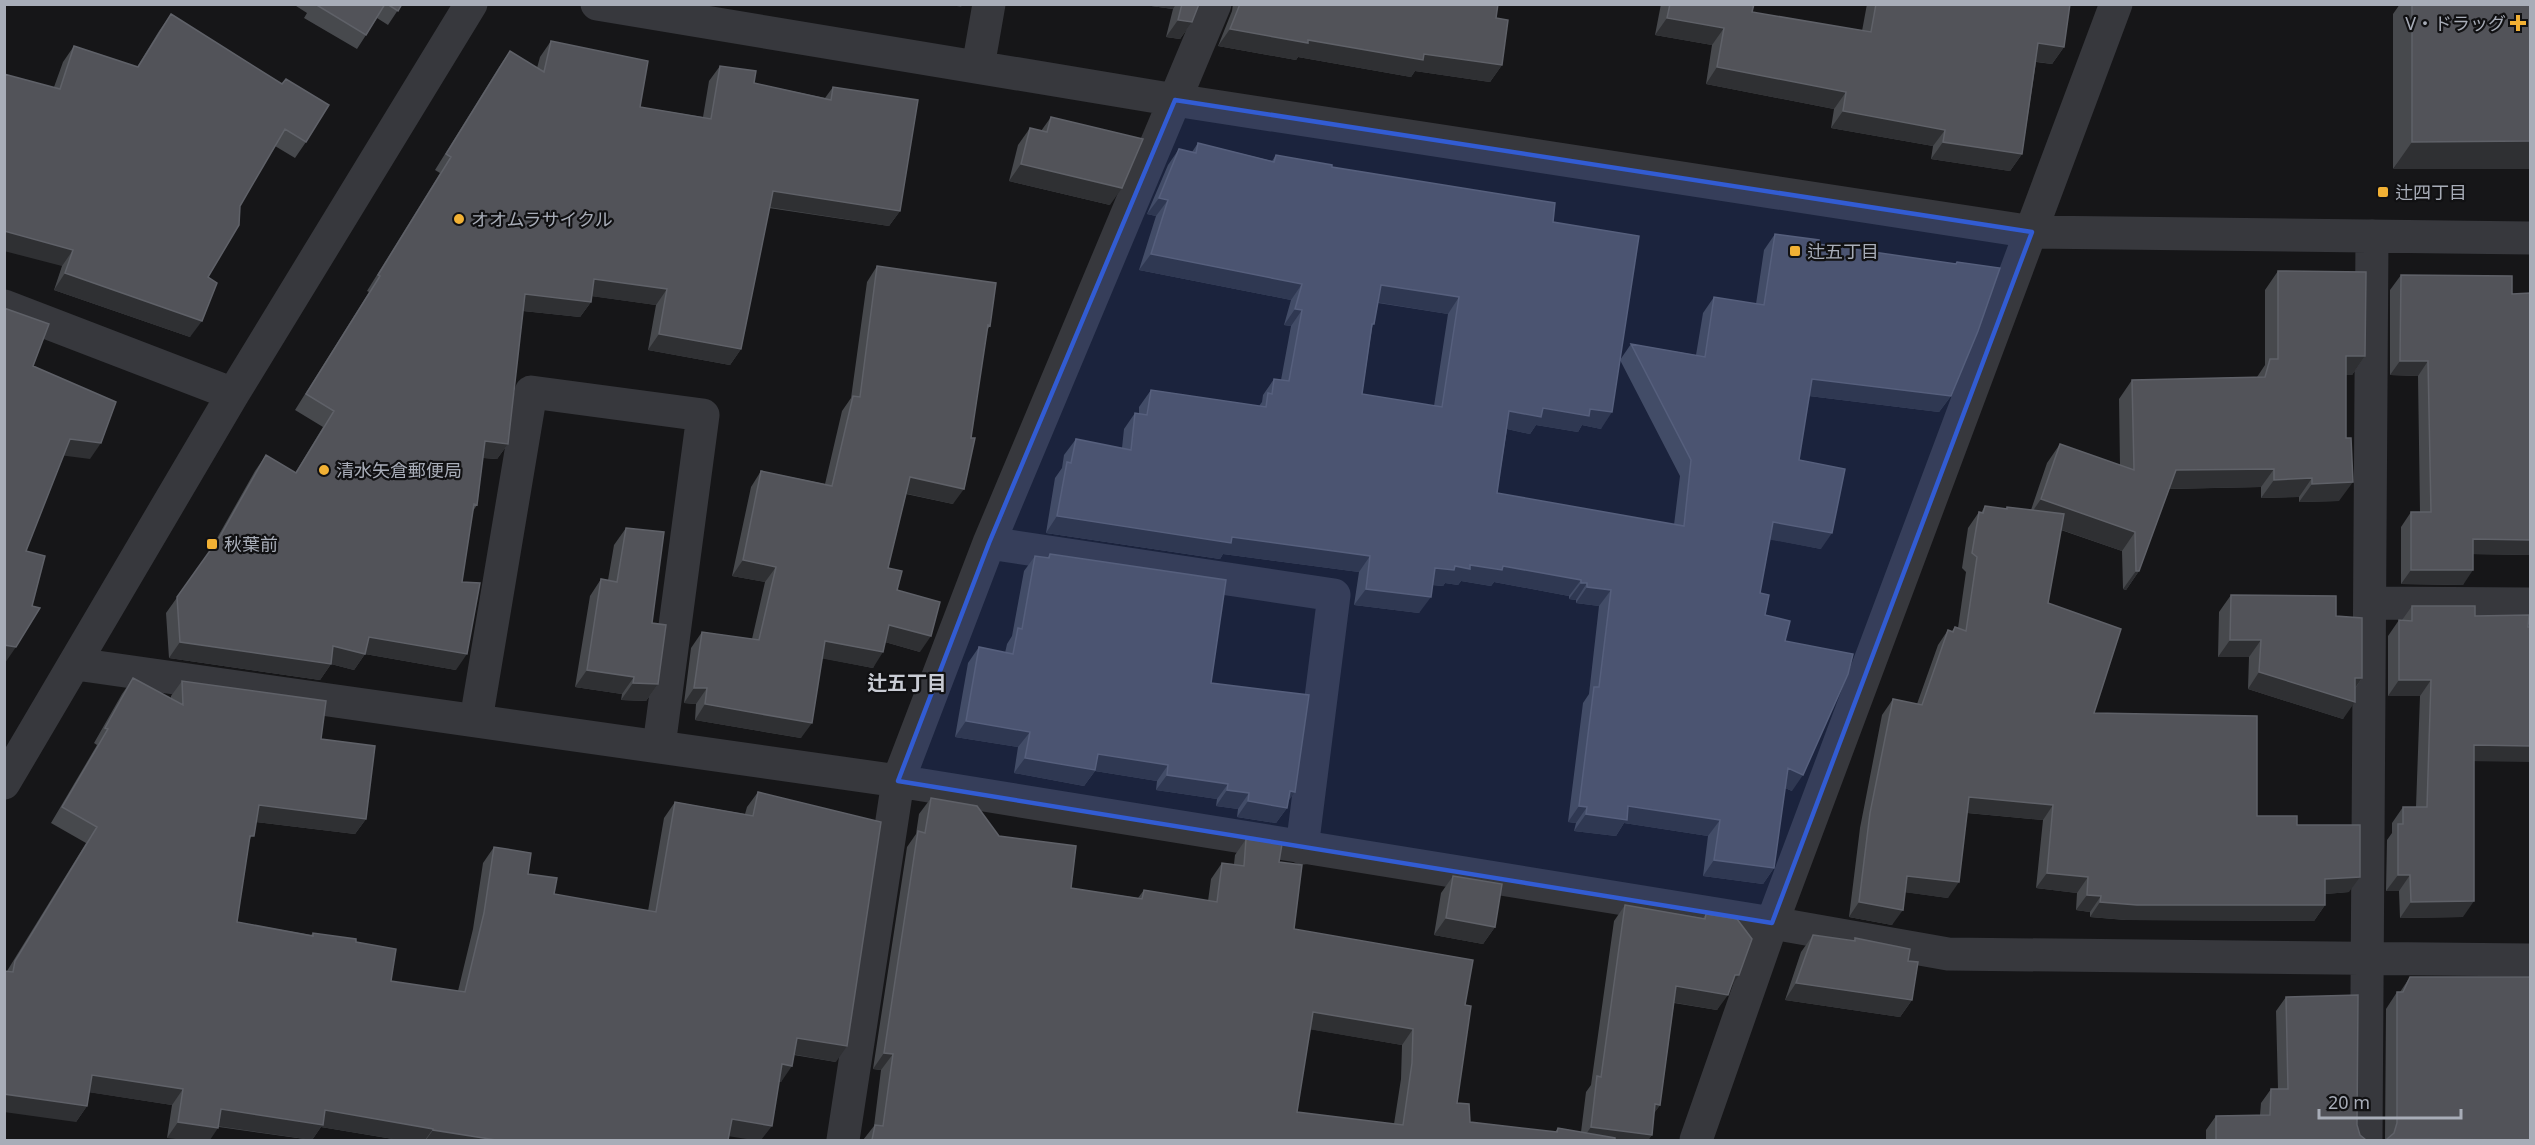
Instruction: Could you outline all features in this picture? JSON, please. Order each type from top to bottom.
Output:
[{"type":"street","points":[[4,783],[233,394],[471,4]]},
{"type":"street","points":[[597,4],[1174,100],[2032,231],[2530,238]]},
{"type":"street","points":[[978,67],[989,4]]},
{"type":"street","points":[[843,1140],[898,781],[989,543],[1215,4]]},
{"type":"street","points":[[1696,1140],[1772,923],[2116,4]]},
{"type":"street","points":[[2366,1140],[2372,236]]},
{"type":"street","points":[[4,306],[233,394]]},
{"type":"street","points":[[476,720],[531,392],[703,415],[659,746]]},
{"type":"street","points":[[989,543],[1334,595],[1302,848]]},
{"type":"street","points":[[2371,603],[2530,604]]},
{"type":"street","points":[[76,664],[898,781],[1772,923],[1948,954],[2530,960]]},
{"type":"highlighted area","points":[[1175,100],[2032,232],[1772,923],[898,781],[989,543]]},
{"type":"building","points":[[315,4],[385,4],[366,35]]},
{"type":"building","points":[[387,4],[402,4],[398,11]]},
{"type":"building","points":[[1182,4],[1199,4],[1192,22],[1178,20]]},
{"type":"building","points":[[1240,4],[1498,4],[1496,18],[1508,20],[1502,65],[1424,54],[1423,60],[1230,29]]},
{"type":"building","points":[[1670,4],[1754,4],[1752,12],[1871,32],[1876,4],[2070,4],[2064,47],[2038,43],[2022,154],[1943,142],[1945,130],[1843,111],[1846,92],[1717,67],[1724,28],[1667,18]]},
{"type":"building","points":[[2412,4],[2530,4],[2530,141],[2412,142]]},
{"type":"building","points":[[171,14],[282,84],[286,79],[329,105],[306,142],[285,129],[240,206],[239,225],[208,277],[217,283],[202,321],[65,273],[73,250],[4,231],[4,74],[60,89],[74,46],[138,67]]},
{"type":"building","points":[[551,41],[648,61],[640,107],[711,119],[720,66],[756,71],[754,83],[831,100],[833,87],[918,100],[900,211],[773,191],[741,349],[659,334],[667,289],[594,279],[591,302],[525,294],[508,444],[485,441],[477,505],[474,504],[462,582],[480,583],[467,654],[369,637],[365,654],[333,646],[331,664],[180,642],[177,597],[219,538],[266,455],[296,473],[334,411],[306,394],[451,157],[446,154],[510,51],[544,72]]},
{"type":"building","points":[[1051,117],[1143,139],[1122,188],[1021,164],[1030,128],[1047,132]]},
{"type":"building","points":[[1198,143],[1274,162],[1276,155],[1332,165],[1332,167],[1555,203],[1553,222],[1639,236],[1612,412],[1590,409],[1589,416],[1543,408],[1541,417],[1509,411],[1497,493],[1684,526],[1691,460],[1631,344],[1705,357],[1714,297],[1764,305],[1775,234],[1819,240],[1818,244],[2000,268],[1978,331],[1951,396],[1812,379],[1799,460],[1845,469],[1832,533],[1773,522],[1760,593],[1769,595],[1765,615],[1790,621],[1785,641],[1853,654],[1848,674],[1803,775],[1788,768],[1774,868],[1714,860],[1720,820],[1628,806],[1627,820],[1586,814],[1587,807],[1579,806],[1594,687],[1599,687],[1611,590],[1587,587],[1587,583],[1581,583],[1581,580],[1503,566],[1502,570],[1470,565],[1470,569],[1455,566],[1454,570],[1435,568],[1431,597],[1366,589],[1370,556],[1232,537],[1231,543],[1057,516],[1067,462],[1071,463],[1076,439],[1131,450],[1135,413],[1147,415],[1151,390],[1266,407],[1268,393],[1272,394],[1274,379],[1289,381],[1302,310],[1295,309],[1302,284],[1151,254],[1168,200],[1159,198],[1179,149],[1196,153]],"holes":[[[1381,285],[1459,297],[1442,407],[1362,394],[1372,324],[1374,324]]]},
{"type":"building","points":[[877,266],[996,283],[971,438],[975,438],[964,489],[910,477],[888,568],[902,571],[897,590],[940,602],[931,636],[889,625],[883,652],[825,641],[812,723],[705,704],[707,688],[694,688],[702,632],[759,640],[776,567],[743,560],[761,471],[832,486],[853,396],[860,397]]},
{"type":"building","points":[[2278,271],[2366,272],[2365,356],[2346,356],[2346,438],[2351,438],[2353,482],[2312,484],[2312,478],[2274,480],[2274,469],[2176,470],[2139,571],[2136,571],[2135,532],[2041,499],[2060,444],[2134,470],[2132,380],[2265,377],[2270,359],[2278,359]]},
{"type":"building","points":[[2401,275],[2512,276],[2512,294],[2530,293],[2530,540],[2473,539],[2473,570],[2411,570],[2411,512],[2431,512],[2428,361],[2400,361]]},
{"type":"building","points":[[4,308],[49,324],[33,366],[116,402],[101,443],[70,439],[26,551],[45,556],[32,606],[40,608],[16,647],[4,645]]},
{"type":"building","points":[[1985,506],[2064,514],[2048,603],[2121,629],[2094,713],[2257,716],[2257,816],[2297,816],[2297,825],[2360,825],[2360,877],[2325,879],[2325,905],[2137,905],[2100,902],[2101,896],[2087,895],[2088,877],[2047,873],[2053,805],[1969,797],[1959,882],[1907,876],[1903,910],[1859,902],[1870,813],[1893,699],[1922,705],[1948,630],[1953,632],[1955,627],[1966,631],[1977,557],[1972,553],[1979,512],[1983,513]]},
{"type":"building","points":[[626,528],[664,532],[652,623],[666,625],[658,684],[633,683],[634,677],[587,670],[601,579],[617,582]]},
{"type":"building","points":[[1050,554],[1226,580],[1211,683],[1309,695],[1295,792],[1290,791],[1287,808],[1248,801],[1249,793],[1227,790],[1228,784],[1167,775],[1168,765],[1098,754],[1095,770],[1025,758],[1030,732],[966,721],[979,647],[1013,654],[1018,628],[1022,629],[1035,556],[1049,558]]},
{"type":"building","points":[[2231,595],[2336,596],[2336,616],[2362,618],[2362,678],[2355,678],[2355,702],[2259,672],[2261,640],[2230,640]]},
{"type":"building","points":[[2412,606],[2475,606],[2475,616],[2529,615],[2530,746],[2474,745],[2474,901],[2411,902],[2410,875],[2398,875],[2398,824],[2403,824],[2403,807],[2427,807],[2431,680],[2399,680],[2399,620],[2412,621]]},
{"type":"building","points":[[133,678],[183,705],[182,681],[326,701],[321,739],[375,746],[366,819],[259,805],[254,836],[250,836],[237,922],[313,936],[313,933],[356,939],[356,942],[396,949],[391,981],[465,992],[484,913],[494,847],[531,853],[528,874],[557,878],[554,894],[656,912],[675,802],[753,816],[758,792],[881,822],[847,1046],[797,1038],[792,1066],[782,1064],[772,1126],[732,1119],[728,1140],[496,1140],[325,1110],[323,1125],[221,1109],[218,1128],[178,1122],[183,1089],[92,1075],[87,1106],[4,1094],[4,971],[13,972],[15,961],[97,827],[62,807],[108,729],[105,728]]},
{"type":"building","points":[[931,798],[977,806],[999,836],[1076,846],[1071,888],[1142,899],[1144,890],[1217,902],[1222,863],[1244,866],[1246,839],[1282,844],[1279,862],[1302,865],[1294,929],[1473,960],[1465,1005],[1471,1006],[1457,1103],[1469,1104],[1470,1122],[1557,1132],[1558,1128],[1615,1138],[1615,1140],[872,1140],[875,1125],[883,1126],[893,1054],[884,1053],[918,831],[925,833]],"holes":[[[1313,1012],[1413,1029],[1412,1063],[1403,1125],[1297,1112]]]},
{"type":"building","points":[[1453,876],[1502,884],[1495,927],[1446,918]]},
{"type":"building","points":[[1625,905],[1705,919],[1706,914],[1737,919],[1752,939],[1739,975],[1735,975],[1728,995],[1676,986],[1660,1105],[1655,1104],[1652,1135],[1591,1127],[1597,1076],[1601,1077]]},
{"type":"building","points":[[1813,935],[1855,941],[1855,938],[1910,949],[1908,961],[1918,962],[1912,1000],[1796,983]]},
{"type":"building","points":[[2410,977],[2530,977],[2530,1140],[2387,1139],[2394,1133],[2397,1123],[2397,992],[2403,992]]},
{"type":"building","points":[[2358,995],[2357,1125],[2360,1135],[2366,1140],[2216,1140],[2216,1116],[2270,1115],[2271,1089],[2288,1089],[2286,997]]},
{"type":"place","name":"V・ドラッグ","points":[[2518,23]]},
{"type":"place","name":"辻四丁目","points":[[2383,192]]},
{"type":"place","name":"オオムラサイクル","points":[[459,219]]},
{"type":"place","name":"辻五丁目","points":[[1795,251]]},
{"type":"place","name":"清水矢倉郵便局","points":[[324,470]]},
{"type":"place","name":"秋葉前","points":[[212,544]]},
{"type":"district","name":"辻五丁目","points":[[907,682]]}]
